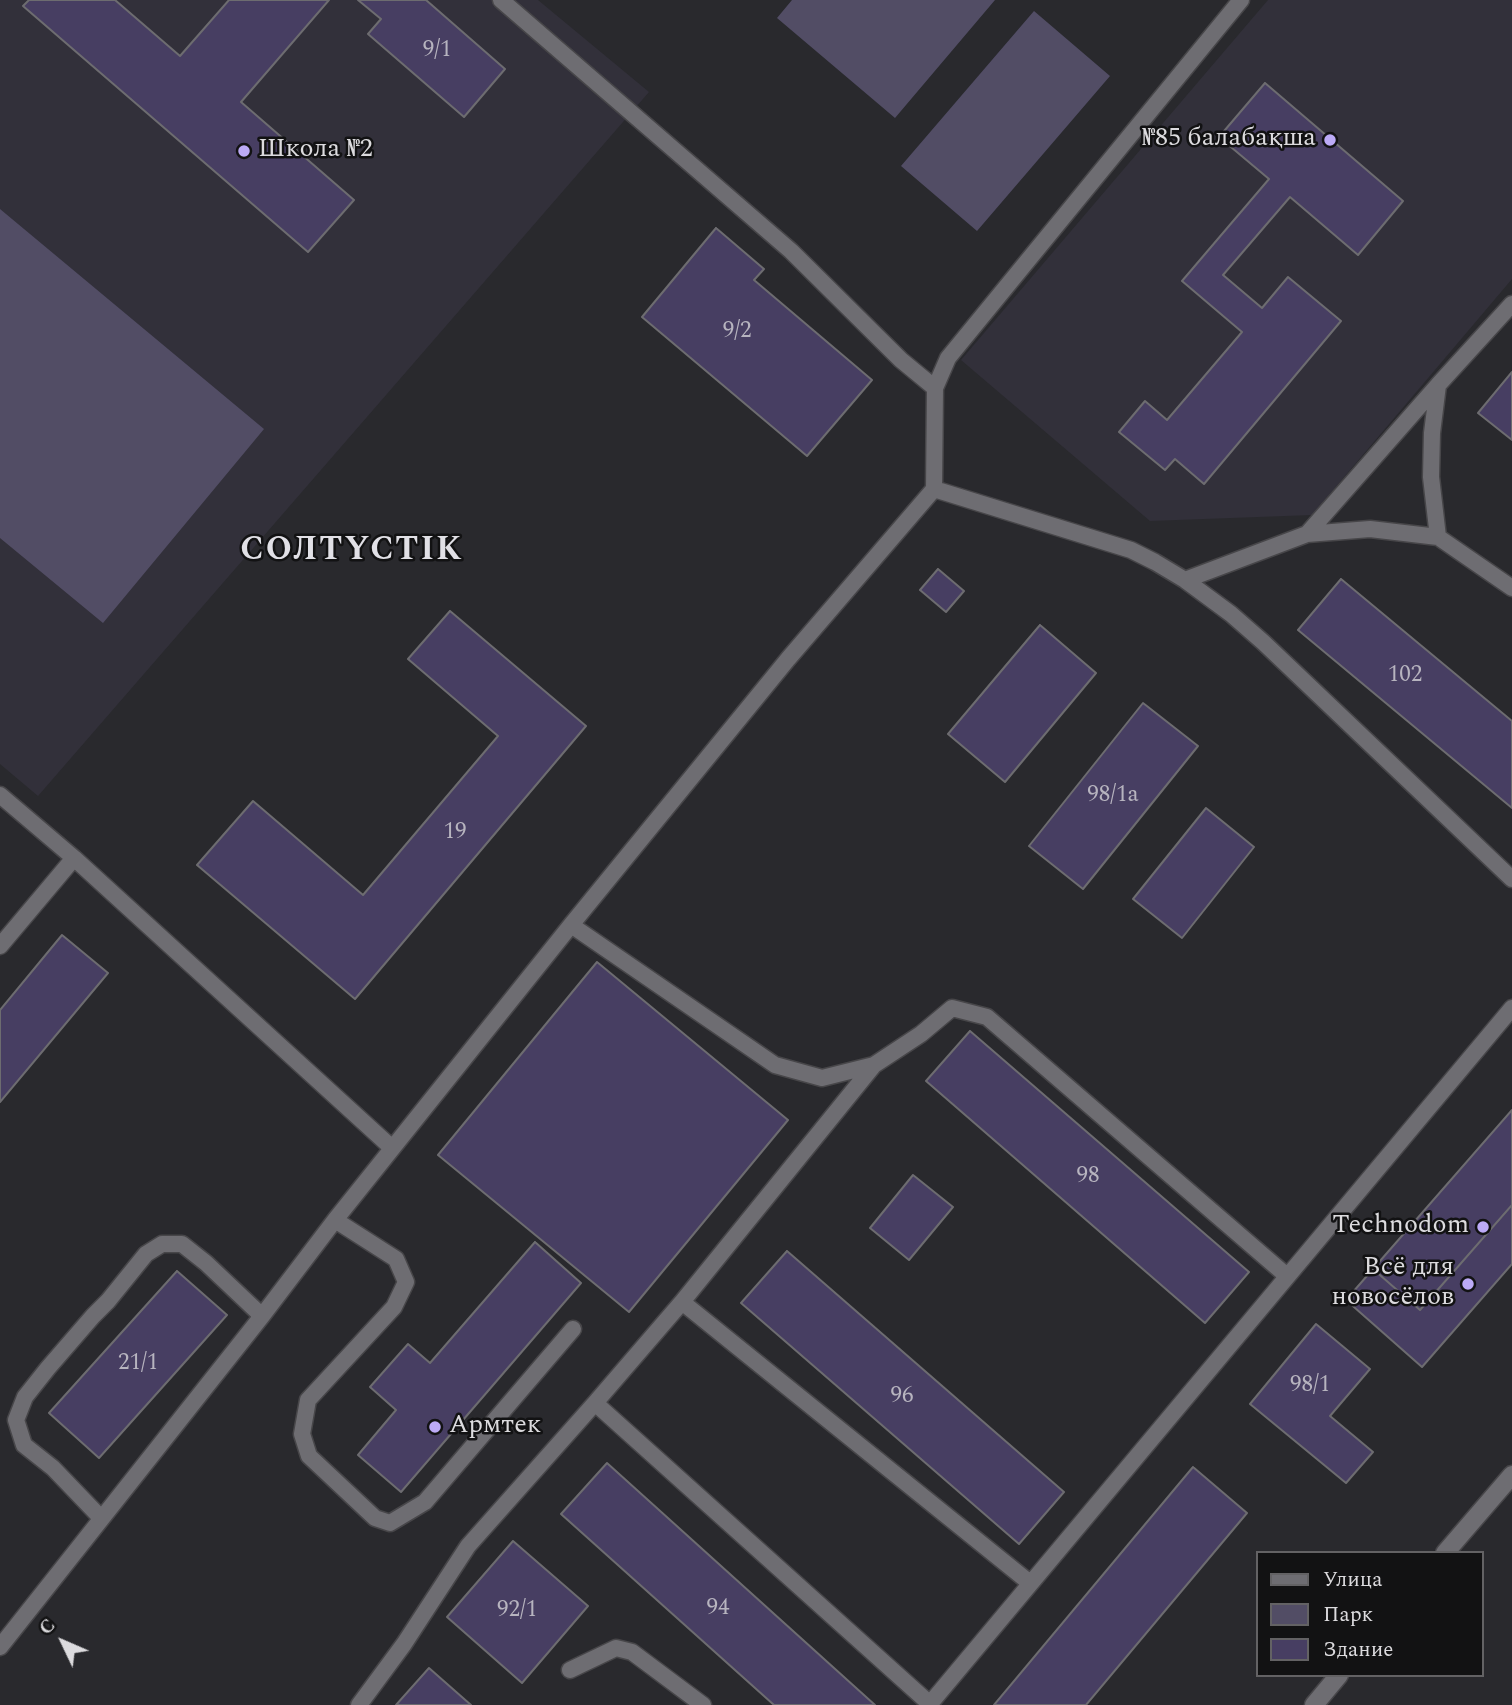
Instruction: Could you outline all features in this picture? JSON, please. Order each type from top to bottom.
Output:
[{"type":"main road","points":[[1447,1551],[1512,1475]]},
{"type":"main road","points":[[1314,1705],[1337,1677]]},
{"type":"lane","points":[[500,0],[791,251],[901,360],[935,388]]},
{"type":"lane","points":[[0,1647],[392,1147],[571,925],[788,659],[934,489],[935,388],[948,358],[1239,1]]},
{"type":"lane","points":[[1307,534],[1512,304]]},
{"type":"lane","points":[[1438,384],[1432,433],[1431,477],[1438,537]]},
{"type":"lane","points":[[934,489],[1130,550],[1185,580],[1263,642],[1512,879]]},
{"type":"lane","points":[[1185,580],[1307,534],[1370,529],[1438,537],[1512,588]]},
{"type":"lane","points":[[0,795],[74,858],[392,1147]]},
{"type":"lane","points":[[0,946],[74,858]]},
{"type":"lane","points":[[571,925],[775,1065],[822,1078],[874,1065]]},
{"type":"lane","points":[[595,1403],[929,1704],[1512,1007]]},
{"type":"lane","points":[[359,1705],[404,1644],[468,1546],[682,1302],[874,1065],[921,1034],[952,1008],[987,1017],[1287,1276]]},
{"type":"lane","points":[[335,1220],[396,1259],[406,1282],[394,1307],[308,1401],[302,1434],[309,1456],[375,1518],[390,1523],[425,1502],[573,1329]]},
{"type":"lane","points":[[101,1518],[53,1468],[24,1445],[16,1420],[24,1397],[146,1254],[162,1244],[182,1244],[262,1316]]},
{"type":"lane","points":[[682,1302],[1030,1583]]},
{"type":"lane","points":[[570,1670],[616,1648],[632,1652],[704,1705]]},
{"type":"shaded area","points":[[0,0],[538,0],[649,92],[38,796],[0,764]]},
{"type":"shaded area","name":"№85 балабақша","points":[[1268,0],[1512,0],[1512,279],[1312,515],[1150,521],[961,360]]},
{"type":"green space","points":[[792,0],[995,0],[895,118],[777,18]]},
{"type":"green space","points":[[1034,11],[1110,76],[977,231],[901,166]]},
{"type":"green space","points":[[0,209],[264,429],[103,623],[0,538]]},
{"type":"building","name":"Школа №2","points":[[29,0],[115,0],[180,56],[229,0],[329,0],[241,102],[354,200],[308,252],[23,6]]},
{"type":"building","name":"Школа №2","points":[[358,0],[426,0],[505,69],[464,117],[368,34],[381,19]]},
{"type":"building","points":[[1265,83],[1403,201],[1358,255],[1290,197],[1223,275],[1262,308],[1288,277],[1341,321],[1204,484],[1175,459],[1165,470],[1119,432],[1145,401],[1167,420],[1242,332],[1182,281],[1269,179],[1219,137]]},
{"type":"building","points":[[716,228],[764,269],[754,280],[872,380],[807,456],[642,317]]},
{"type":"building","points":[[1512,372],[1512,440],[1478,413]]},
{"type":"building","points":[[938,569],[964,591],[946,612],[920,590]]},
{"type":"building","points":[[1341,579],[1512,721],[1512,808],[1298,630]]},
{"type":"building","points":[[450,611],[586,726],[355,999],[197,865],[253,801],[363,895],[498,736],[408,659]]},
{"type":"building","points":[[1040,625],[1096,673],[1005,782],[948,734]]},
{"type":"building","points":[[1143,703],[1198,746],[1083,889],[1029,846]]},
{"type":"building","points":[[1206,808],[1254,847],[1182,938],[1133,899]]},
{"type":"building","points":[[62,935],[108,973],[0,1102],[0,1010]]},
{"type":"building","points":[[597,962],[788,1120],[629,1312],[438,1155]]},
{"type":"building","points":[[970,1031],[1249,1272],[1205,1323],[926,1081]]},
{"type":"building","points":[[1512,1110],[1512,1205],[1420,1310],[1373,1269]]},
{"type":"building","points":[[913,1175],[953,1207],[909,1260],[870,1228]]},
{"type":"building","name":"Всё для новосёлов","points":[[1512,1205],[1512,1264],[1422,1367],[1346,1300],[1373,1269],[1420,1310]]},
{"type":"building","points":[[535,1242],[581,1283],[401,1492],[358,1455],[396,1410],[370,1387],[408,1344],[430,1363]]},
{"type":"building","points":[[787,1251],[1064,1492],[1019,1544],[741,1303]]},
{"type":"building","points":[[177,1271],[227,1315],[99,1458],[49,1413]]},
{"type":"building","points":[[1316,1324],[1370,1369],[1330,1416],[1373,1452],[1346,1483],[1250,1404]]},
{"type":"building","points":[[607,1463],[875,1705],[774,1705],[561,1514]]},
{"type":"building","points":[[1193,1467],[1247,1513],[1086,1705],[994,1705]]},
{"type":"building","points":[[513,1541],[588,1606],[522,1683],[447,1617]]},
{"type":"building","points":[[429,1668],[471,1705],[396,1705]]},
{"type":"place","name":"№85 балабақша","points":[[1330,140]]},
{"type":"place","name":"Школа №2","points":[[244,151]]},
{"type":"place","name":"Technodom","points":[[1483,1227]]},
{"type":"place","name":"Всё для новосёлов","points":[[1468,1284]]},
{"type":"place","name":"Армтек","points":[[435,1427]]},
{"type":"district","name":"СОЛТҮСТІК","points":[[352,553]]}]
